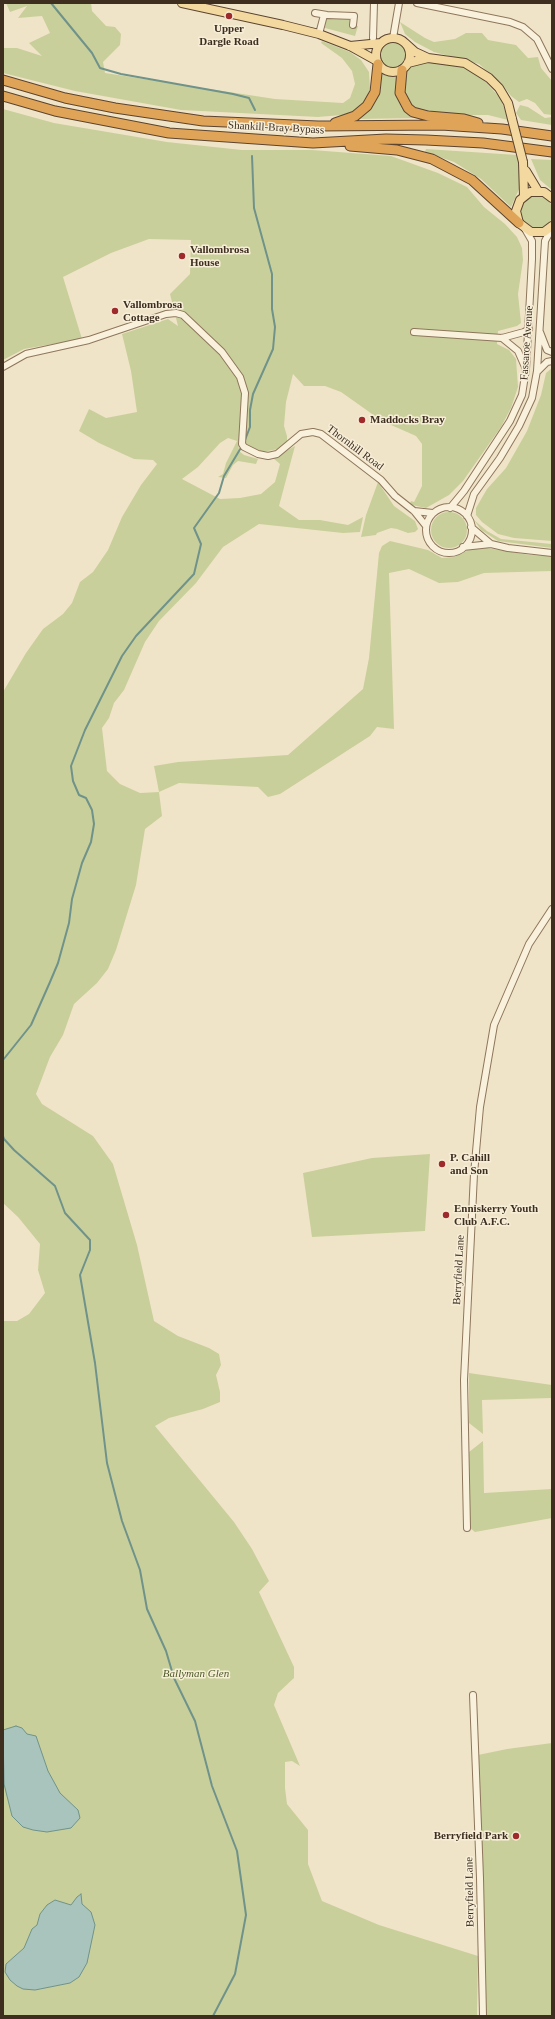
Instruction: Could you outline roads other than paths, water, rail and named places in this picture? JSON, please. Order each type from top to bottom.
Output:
[{"type":"highway","points":[[328,126],[355,116],[367,106],[375,92],[378,63]]},
{"type":"highway","points":[[402,70],[400,93],[408,108],[413,112],[428,116],[464,119],[502,129]]},
{"type":"highway","name":"Shankill-Bray Bypass","points":[[3,80],[65,98],[163,116],[246,124],[328,126],[441,125],[502,129],[552,136]]},
{"type":"highway","name":"Shankill-Bray Bypass","points":[[3,96],[55,111],[169,133],[313,143],[386,139],[426,140],[482,143],[552,152]]},
{"type":"highway","points":[[313,143],[328,146],[397,150],[432,159],[472,180],[522,226]]},
{"type":"main road","points":[[182,3],[319,34],[350,46],[378,63]]},
{"type":"main road","points":[[350,46],[381,43],[393,38],[406,44],[415,52],[428,58],[465,63],[489,78],[499,88],[508,103],[523,162],[530,180],[538,191]]},
{"type":"main road","points":[[381,43],[376,51],[378,63],[381,68],[390,72],[402,70],[408,63],[410,53],[406,44]]},
{"type":"main road","points":[[408,63],[428,58]]},
{"type":"main road","points":[[523,162],[524,196]]},
{"type":"main road","points":[[552,198],[544,192],[538,191],[524,196],[520,200],[516,211],[522,226],[537,233],[544,232],[552,227]]},
{"type":"street","points":[[373,38],[374,3]]},
{"type":"street","points":[[393,38],[399,3]]},
{"type":"street","points":[[417,3],[510,22],[523,27],[539,42],[552,69]]},
{"type":"street","points":[[315,13],[324,15],[354,16],[353,26]]},
{"type":"street","points":[[319,34],[324,15]]},
{"type":"street","name":"Fassaroe Avenue","points":[[450,508],[464,491],[510,421],[522,395],[526,369],[529,329],[532,241],[522,226]]},
{"type":"street","name":"Fassaroe Avenue","points":[[467,516],[474,494],[500,458],[519,426],[532,398],[537,372],[545,241],[552,227]]},
{"type":"street","name":"Thornhill Road","points":[[3,367],[26,354],[89,340],[166,314],[176,313],[183,315],[222,352],[240,376],[246,393],[242,444],[249,450],[268,456],[277,454],[301,434],[317,432],[351,455],[381,480],[395,496],[414,511],[426,526]]},
{"type":"street","points":[[414,332],[502,338],[524,332],[529,329]]},
{"type":"street","points":[[539,329],[547,350],[552,352]]},
{"type":"street","points":[[502,338],[518,351],[526,369]]},
{"type":"street","points":[[537,372],[547,362],[552,361]]},
{"type":"street","points":[[463,547],[471,535],[471,527],[467,516],[462,512],[450,508],[438,510],[433,513],[426,526],[428,538],[434,547],[439,551],[452,553],[463,547],[491,544],[508,548],[552,553]]},
{"type":"street","points":[[414,511],[433,513]]},
{"type":"street","points":[[471,527],[491,544]]},
{"type":"street","name":"Berryfield Lane","points":[[467,1528],[464,1380],[474,1174],[482,1095],[496,1022],[529,944],[552,909]]},
{"type":"street","name":"Berryfield Lane","points":[[473,1695],[480,1871],[483,2016]]},
{"type":"water","points":[[16,1726],[22,1728],[27,1734],[36,1736],[48,1771],[60,1793],[78,1810],[80,1818],[71,1828],[47,1832],[33,1830],[23,1827],[12,1816],[4,1784],[3,1730]]},
{"type":"water","points":[[81,1894],[82,1904],[91,1912],[95,1925],[87,1963],[79,1977],[70,1983],[35,1990],[23,1989],[17,1986],[10,1980],[5,1972],[6,1964],[24,1948],[32,1929],[37,1925],[40,1914],[47,1905],[55,1900],[71,1905]]},
{"type":"waterway","points":[[51,3],[92,53],[100,68],[121,74],[249,98],[255,110]]},
{"type":"waterway","points":[[245,440],[250,427],[250,410],[253,394],[273,349],[275,327],[272,309],[272,274],[254,208],[252,156]]},
{"type":"waterway","points":[[3,1060],[31,1025],[58,963],[69,923],[72,899],[82,863],[91,842],[94,824],[92,810],[86,798],[79,795],[73,781],[71,766],[85,730],[122,656],[136,636],[194,574],[201,544],[194,528],[219,493],[224,476],[242,446]]},
{"type":"waterway","points":[[3,1136],[14,1150],[55,1186],[65,1213],[90,1240],[90,1250],[80,1275],[95,1363],[107,1463],[122,1521],[140,1570],[147,1609],[166,1651],[174,1678],[195,1721],[212,1786],[237,1851],[246,1915],[235,1974],[213,2016]]},
{"type":"place","name":"Upper Dargle Road","points":[[229,16]]},
{"type":"place","name":"Vallombrosa House","points":[[182,256]]},
{"type":"place","name":"Vallombrosa Cottage","points":[[115,311]]},
{"type":"place","name":"Maddocks Bray","points":[[362,420]]},
{"type":"place","name":"P. Cahill and Son","points":[[442,1164]]},
{"type":"place","name":"Enniskerry Youth Club A.F.C.","points":[[446,1215]]},
{"type":"place","name":"Berryfield Park","points":[[516,1836]]},
{"type":"park label","name":"Ballyman Glen","points":[[196,1674]]}]
